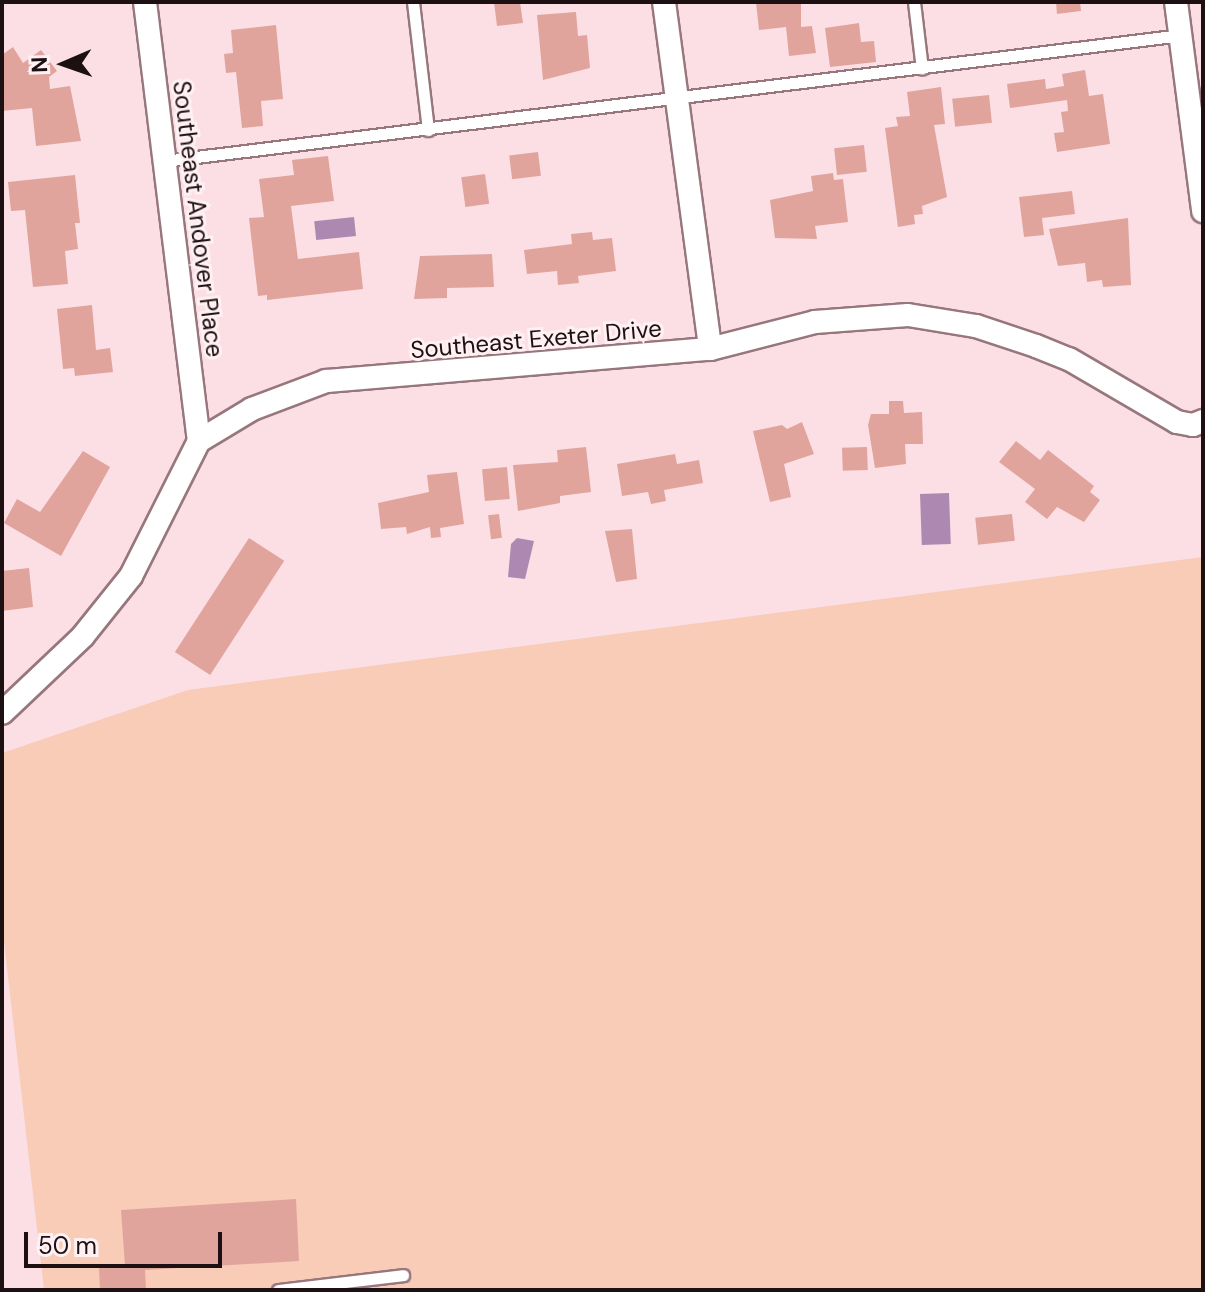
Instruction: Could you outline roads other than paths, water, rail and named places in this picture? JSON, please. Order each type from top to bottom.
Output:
[{"type":"street","name":"Southeast Andover Place","points":[[145,2],[199,441]]},
{"type":"street","points":[[664,2],[710,349]]},
{"type":"street","points":[[1176,2],[1203,211]]},
{"type":"street","name":"Southeast Exeter Drive","points":[[199,441],[252,409],[326,381],[710,349],[815,322],[908,315],[976,326],[1036,346],[1177,422],[1193,425],[1203,421]]},
{"type":"street","points":[[2,713],[83,636],[131,576],[199,441]]},
{"type":"lane","points":[[413,2],[428,130]]},
{"type":"lane","points":[[914,2],[922,69]]},
{"type":"lane","points":[[164,161],[676,100],[1181,35]]},
{"type":"lane","points":[[278,1290],[403,1275]]}]
